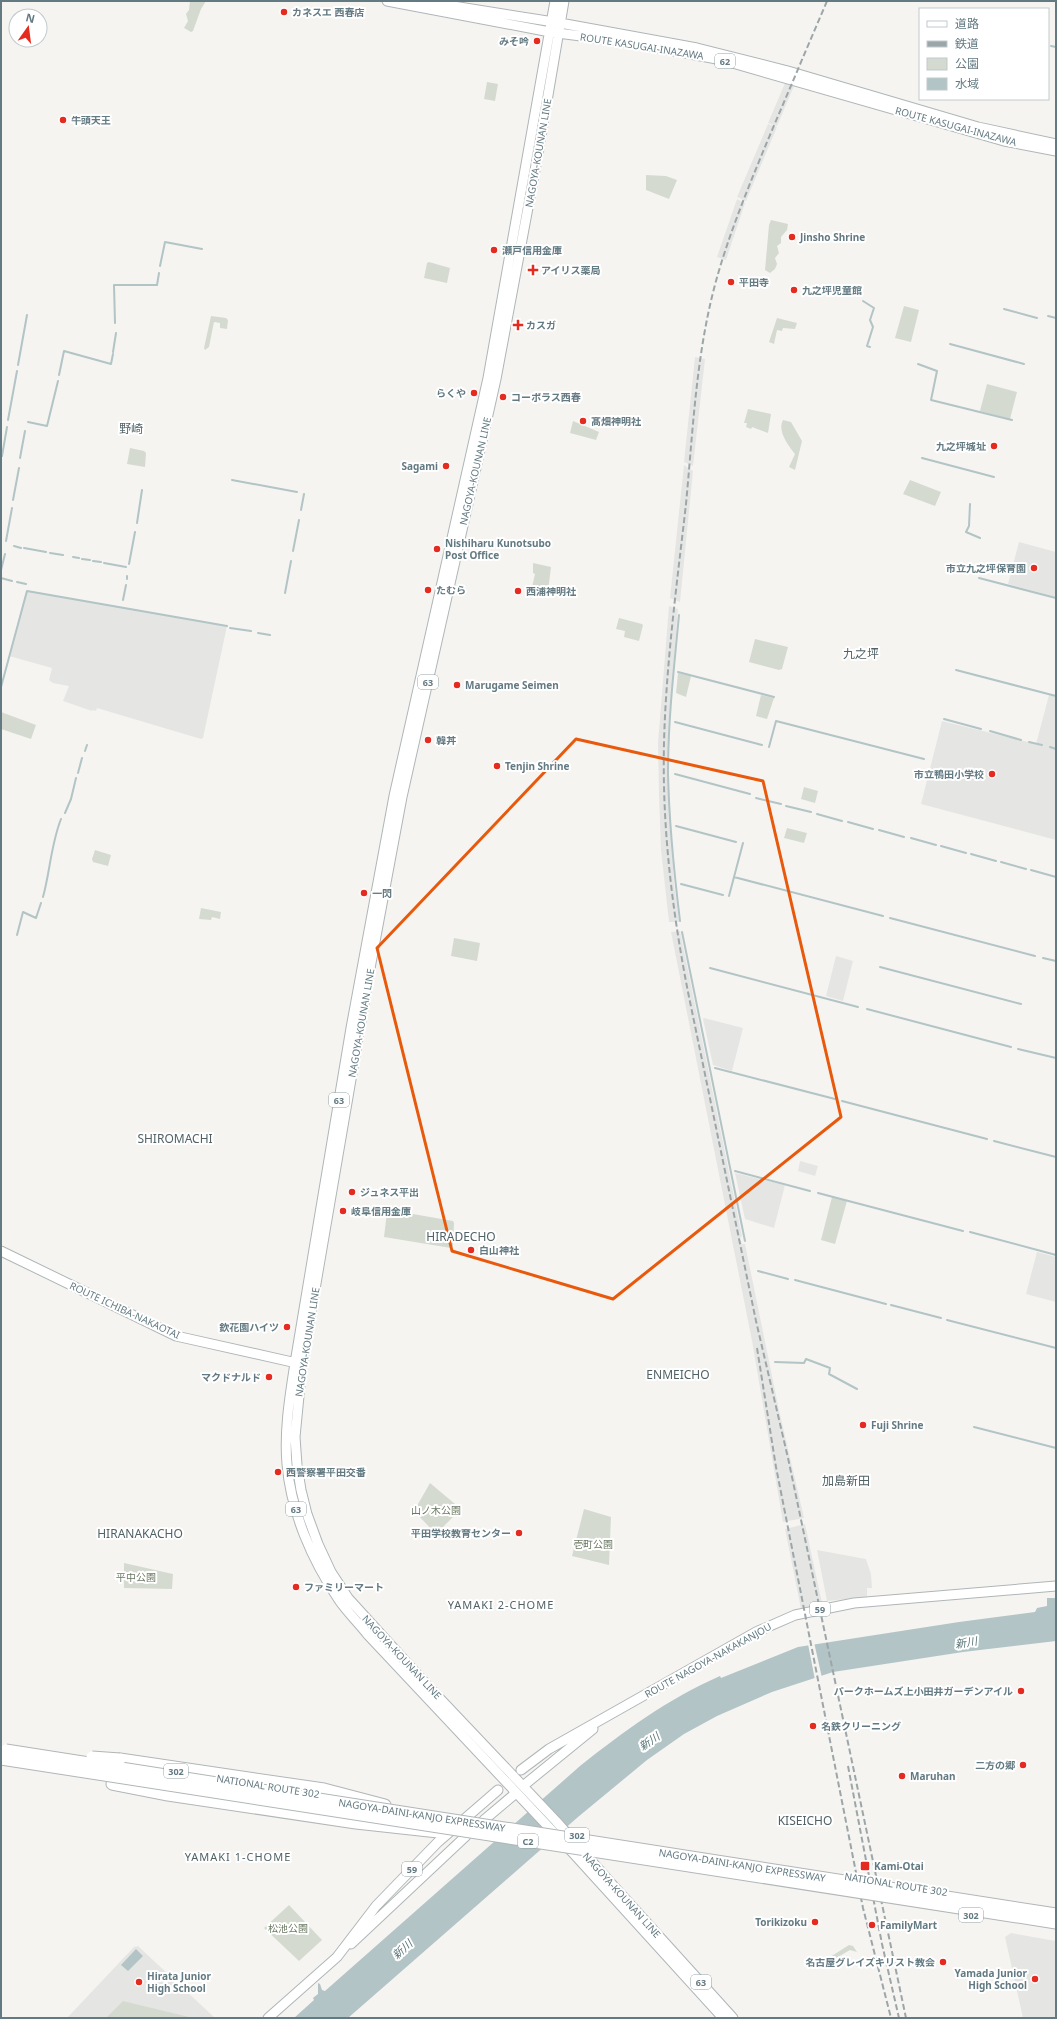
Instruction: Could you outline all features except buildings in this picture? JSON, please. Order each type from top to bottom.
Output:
[{"type":"highway","points":[[2,1753],[120,1759],[244,1776],[324,1790],[351,1798]]},
{"type":"highway","points":[[2,1753],[168,1795],[348,1819]]},
{"type":"highway","name":"NATIONAL ROUTE 302","points":[[2,1753],[351,1798],[387,1806],[483,1820],[550,1827],[567,1834],[1056,1909]]},
{"type":"highway","name":"NAGOYA-DAINI-KANJO EXPRESSWAY","points":[[2,1753],[1056,1914]]},
{"type":"highway","name":"NAGOYA-DAINI-KANJO EXPRESSWAY","points":[[2,1753],[1056,1923]]},
{"type":"highway","name":"NATIONAL ROUTE 302","points":[[1,1764],[1056,1928]]},
{"type":"main road","name":"ROUTE KASUGAI-INAZAWA","points":[[387,1],[554,32],[627,42],[722,60],[1004,141],[1056,151]]},
{"type":"main road","name":"ROUTE KASUGAI-INAZAWA","points":[[422,1],[556,22],[724,54],[978,127],[1056,144]]},
{"type":"main road","name":"NAGOYA-KOUNAN LINE","points":[[555,1],[556,22]]},
{"type":"main road","name":"NAGOYA-KOUNAN LINE","points":[[564,1],[554,32],[496,379],[402,797],[288,1414],[287,1464],[298,1516],[308,1543],[324,1576],[340,1601],[368,1635],[518,1795],[734,2018]]},
{"type":"main road","name":"ROUTE ICHIBA-NAKAOTAI","points":[[1,1251],[176,1336],[298,1364]]},
{"type":"main road","name":"NAGOYA-KOUNAN LINE","points":[[298,1364],[295,1437],[297,1465],[307,1514],[318,1544],[331,1572],[353,1604],[525,1788],[550,1827]]},
{"type":"main road","name":"ROUTE NAGOYA-NAKAKANJOU","points":[[521,1770],[549,1749],[756,1632],[794,1615],[854,1603],[1056,1586]]},
{"type":"main road","points":[[525,1788],[610,1715]]},
{"type":"main road","name":"59","points":[[268,2018],[337,1957],[358,1927],[438,1842],[498,1790]]},
{"type":"main road","points":[[483,1820],[518,1795]]},
{"type":"main road","name":"NAGOYA-KOUNAN LINE","points":[[567,1834],[585,1854],[609,1888],[723,2018]]},
{"type":"main road","points":[[337,1957],[466,1836]]},
{"type":"highlighted area","points":[[576,739],[763,781],[841,1117],[613,1299],[452,1251],[377,948]]},
{"type":"shaded area","points":[[785,83],[794,86],[777,126],[768,123]]},
{"type":"shaded area","points":[[768,124],[777,127],[746,201],[737,197]]},
{"type":"shaded area","points":[[737,199],[745,203],[726,260],[717,257]]},
{"type":"shaded area","points":[[695,357],[705,359],[693,466],[684,462]]},
{"type":"shaded area","points":[[684,465],[693,471],[680,602],[670,598]]},
{"type":"shaded area","name":"市立九之坪保育園","points":[[1019,542],[1056,552],[1056,597],[1008,584]]},
{"type":"shaded area","points":[[26,591],[227,626],[203,738],[201,739],[97,708],[96,711],[92,711],[63,701],[69,686],[53,683],[49,680],[52,668],[9,656]]},
{"type":"shaded area","points":[[669,606],[678,609],[669,721],[668,772],[674,884],[679,922],[669,922],[661,850],[659,795],[658,743]]},
{"type":"shaded area","name":"市立鴨田小学校","points":[[1049,695],[1056,697],[1056,840],[921,804],[942,721],[1036,744]]},
{"type":"shaded area","points":[[680,931],[742,1236],[740,1239],[742,1244],[745,1244],[779,1410],[804,1518],[783,1522],[752,1341],[671,932]]},
{"type":"shaded area","points":[[836,956],[853,961],[843,1001],[826,996]]},
{"type":"shaded area","points":[[704,1018],[743,1028],[732,1071],[713,1065]]},
{"type":"shaded area","points":[[800,1161],[818,1166],[815,1176],[798,1171]]},
{"type":"shaded area","points":[[735,1173],[785,1185],[774,1228],[745,1219]]},
{"type":"shaded area","points":[[1037,1252],[1056,1257],[1056,1302],[1026,1294]]},
{"type":"shaded area","points":[[805,1524],[822,1603],[801,1609],[785,1529]]},
{"type":"shaded area","points":[[817,1550],[866,1559],[871,1574],[872,1588],[867,1588],[867,1597],[827,1601]]},
{"type":"shaded area","name":"Yamada Junior High School","points":[[1011,1933],[1056,1941],[1056,2018],[1023,2018],[1005,1937]]},
{"type":"shaded area","name":"Hirata Junior High School","points":[[138,1946],[215,2018],[67,2018],[134,1947]]},
{"type":"green space","points":[[190,1],[206,1],[201,9],[193,31],[191,32],[184,28],[188,21],[186,14],[189,10]]},
{"type":"green space","points":[[487,82],[498,84],[495,101],[484,99]]},
{"type":"green space","points":[[646,175],[666,176],[677,180],[669,199],[646,190]]},
{"type":"green space","points":[[771,220],[788,224],[787,230],[781,237],[781,243],[777,246],[779,253],[775,258],[777,264],[775,269],[770,273],[765,270],[769,225]]},
{"type":"green space","points":[[429,262],[450,268],[447,283],[424,278],[427,263]]},
{"type":"green space","points":[[904,306],[919,310],[911,342],[895,338]]},
{"type":"green space","points":[[211,316],[226,318],[228,320],[227,329],[220,328],[220,323],[214,322],[209,347],[205,350],[204,348]]},
{"type":"green space","points":[[777,318],[797,323],[795,329],[783,328],[782,331],[777,330],[774,344],[769,342]]},
{"type":"green space","points":[[987,384],[1017,392],[1010,419],[980,411]]},
{"type":"green space","points":[[748,409],[771,414],[768,433],[752,427],[751,429],[746,427],[747,423],[744,423]]},
{"type":"green space","points":[[783,420],[791,422],[802,441],[795,470],[789,467],[795,454],[782,433],[781,429]]},
{"type":"green space","points":[[573,421],[599,432],[596,440],[570,433]]},
{"type":"green space","points":[[130,448],[144,451],[146,453],[145,467],[127,464]]},
{"type":"green space","points":[[910,480],[941,492],[935,506],[903,494]]},
{"type":"green space","points":[[533,563],[551,567],[548,591],[532,587],[535,574],[533,573]]},
{"type":"green space","points":[[619,618],[643,625],[639,641],[624,637],[625,631],[616,629]]},
{"type":"green space","points":[[755,639],[788,647],[782,669],[779,670],[749,662]]},
{"type":"green space","points":[[678,673],[691,676],[686,697],[676,693]]},
{"type":"green space","points":[[761,695],[774,698],[767,719],[756,716]]},
{"type":"green space","points":[[1,712],[36,725],[31,739],[1,729]]},
{"type":"green space","points":[[804,787],[818,791],[815,803],[801,799]]},
{"type":"green space","points":[[787,828],[807,833],[804,843],[784,838]]},
{"type":"green space","points":[[95,850],[111,855],[108,866],[93,862],[92,859]]},
{"type":"green space","points":[[201,908],[221,912],[220,919],[212,917],[211,920],[199,919]]},
{"type":"green space","points":[[454,938],[480,943],[477,961],[451,956]]},
{"type":"green space","points":[[832,1197],[847,1201],[835,1244],[821,1240]]},
{"type":"green space","points":[[390,1210],[453,1221],[453,1246],[451,1248],[384,1237],[387,1212]]},
{"type":"green space","name":"山ノ木公園","points":[[430,1483],[461,1509],[436,1534],[414,1511]]},
{"type":"green space","name":"壱町公園","points":[[584,1509],[611,1517],[609,1565],[572,1556]]},
{"type":"green space","name":"平中公園","points":[[124,1563],[173,1574],[172,1589],[124,1588]]},
{"type":"green space","name":"松池公園","points":[[289,1905],[322,1940],[299,1961],[264,1928]]},
{"type":"green space","points":[[849,1945],[853,1946],[857,1952],[850,1950],[817,1969],[811,1967],[812,1964],[819,1964]]},
{"type":"green space","points":[[123,2001],[189,2017],[190,2018],[106,2018]]},
{"type":"water","name":"新川","points":[[1047,1598],[1056,1598],[1056,1641],[963,1652],[833,1672],[772,1692],[717,1716],[684,1734],[647,1760],[578,1817],[348,2018],[294,2018],[314,2000],[313,1998],[318,1994],[318,1983],[320,1984],[322,1990],[325,1991],[580,1766],[613,1740],[664,1705],[720,1676],[721,1678],[798,1647],[959,1622],[1035,1612],[1037,1608],[1047,1606]]},
{"type":"water","points":[[136,1949],[143,1956],[128,1971],[121,1965]]},
{"type":"pier","points":[[814,1642],[822,1678],[815,1680],[808,1644]]},
{"type":"waterway","points":[[1051,46],[1056,47]]},
{"type":"waterway","points":[[160,266],[165,242],[202,249]]},
{"type":"waterway","points":[[115,323],[114,285],[157,285],[159,273]]},
{"type":"waterway","points":[[863,301],[874,308],[870,320],[873,327],[867,346],[870,347]]},
{"type":"waterway","points":[[1004,309],[1037,318]]},
{"type":"waterway","points":[[18,365],[27,315]]},
{"type":"waterway","points":[[1048,316],[1056,318]]},
{"type":"waterway","points":[[113,352],[116,333]]},
{"type":"waterway","points":[[950,344],[1024,364]]},
{"type":"waterway","points":[[59,375],[64,351],[111,364],[113,354]]},
{"type":"waterway","points":[[918,364],[937,371],[931,400],[1012,420]]},
{"type":"waterway","points":[[8,420],[17,371]]},
{"type":"waterway","points":[[28,422],[47,426],[58,381]]},
{"type":"waterway","points":[[2,456],[7,427]]},
{"type":"waterway","points":[[20,458],[25,431]]},
{"type":"waterway","points":[[922,458],[994,477]]},
{"type":"waterway","points":[[13,500],[19,468]]},
{"type":"waterway","points":[[232,480],[297,492]]},
{"type":"waterway","points":[[137,523],[142,490]]},
{"type":"waterway","points":[[301,510],[304,494]]},
{"type":"waterway","points":[[970,504],[969,526],[966,532],[980,538]]},
{"type":"waterway","points":[[6,541],[12,508]]},
{"type":"waterway","points":[[293,551],[299,520]]},
{"type":"waterway","points":[[129,564],[135,532]]},
{"type":"waterway","points":[[14,546],[21,548]]},
{"type":"waterway","points":[[24,548],[46,552]]},
{"type":"waterway","points":[[50,553],[63,555]]},
{"type":"waterway","points":[[1,570],[5,554]]},
{"type":"waterway","points":[[73,557],[79,558]]},
{"type":"waterway","points":[[82,559],[90,560]]},
{"type":"waterway","points":[[93,561],[101,562]]},
{"type":"waterway","points":[[285,593],[291,561]]},
{"type":"waterway","points":[[104,563],[126,567]]},
{"type":"waterway","points":[[1,578],[12,581]]},
{"type":"waterway","points":[[979,578],[1056,598]]},
{"type":"waterway","points":[[17,582],[26,584]]},
{"type":"waterway","points":[[123,600],[126,585]]},
{"type":"waterway","points":[[1,687],[27,591],[227,626]]},
{"type":"waterway","points":[[679,615],[670,714],[668,773],[669,810],[680,921]]},
{"type":"waterway","points":[[230,628],[251,631]]},
{"type":"waterway","points":[[258,633],[270,635]]},
{"type":"waterway","points":[[956,670],[1056,696]]},
{"type":"waterway","points":[[678,672],[774,697]]},
{"type":"waterway","points":[[944,719],[981,729]]},
{"type":"waterway","points":[[769,747],[776,721],[924,759]]},
{"type":"waterway","points":[[675,722],[762,745]]},
{"type":"waterway","points":[[990,731],[1021,740]]},
{"type":"waterway","points":[[1029,742],[1042,745]]},
{"type":"waterway","points":[[85,751],[87,745]]},
{"type":"waterway","points":[[1050,747],[1056,749]]},
{"type":"waterway","points":[[78,773],[82,758]]},
{"type":"waterway","points":[[675,774],[750,794]]},
{"type":"waterway","points":[[65,813],[71,799],[76,778]]},
{"type":"waterway","points":[[756,798],[781,804]]},
{"type":"waterway","points":[[786,806],[811,812]]},
{"type":"waterway","points":[[817,814],[842,821]]},
{"type":"waterway","points":[[43,897],[55,838],[61,819]]},
{"type":"waterway","points":[[848,822],[873,829]]},
{"type":"waterway","points":[[676,826],[736,842]]},
{"type":"waterway","points":[[879,830],[904,837]]},
{"type":"waterway","points":[[911,838],[936,845]]},
{"type":"waterway","points":[[734,877],[743,843]]},
{"type":"waterway","points":[[941,846],[966,853]]},
{"type":"waterway","points":[[971,854],[996,861]]},
{"type":"waterway","points":[[1001,862],[1026,869]]},
{"type":"waterway","points":[[1031,870],[1056,877]]},
{"type":"waterway","points":[[729,896],[734,877],[883,916]]},
{"type":"waterway","points":[[681,884],[723,895]]},
{"type":"waterway","points":[[17,935],[23,912],[36,918],[41,903]]},
{"type":"waterway","points":[[890,918],[1035,956]]},
{"type":"waterway","points":[[682,932],[745,1241]]},
{"type":"waterway","points":[[1043,958],[1056,961]]},
{"type":"waterway","points":[[880,967],[1021,1004]]},
{"type":"waterway","points":[[710,968],[858,1007]]},
{"type":"waterway","points":[[867,1009],[1011,1047]]},
{"type":"waterway","points":[[1018,1049],[1056,1058]]},
{"type":"waterway","points":[[715,1068],[835,1099]]},
{"type":"waterway","points":[[842,1101],[987,1139]]},
{"type":"waterway","points":[[994,1141],[1056,1157]]},
{"type":"waterway","points":[[735,1171],[810,1191]]},
{"type":"waterway","points":[[818,1193],[963,1231]]},
{"type":"waterway","points":[[970,1232],[1056,1255]]},
{"type":"waterway","points":[[758,1271],[788,1279]]},
{"type":"waterway","points":[[795,1280],[886,1304]]},
{"type":"waterway","points":[[891,1305],[941,1318]]},
{"type":"waterway","points":[[947,1320],[1056,1348]]},
{"type":"waterway","points":[[775,1362],[804,1363],[806,1359],[830,1368],[829,1374],[857,1389]]},
{"type":"waterway","points":[[974,1427],[1056,1448]]},
{"type":"railway","points":[[827,1],[739,211],[721,263],[709,309],[696,392],[686,504],[669,653],[664,743],[666,837],[677,930],[688,992],[756,1321],[788,1458],[906,2018]]},
{"type":"railway","points":[[757,1348],[776,1467],[863,1908],[891,2018]]},
{"type":"railway","points":[[848,1766],[882,1944],[899,2018]]},
{"type":"place","name":"カネスエ 西春店","points":[[284,12]]},
{"type":"place","name":"みそ吟","points":[[537,41]]},
{"type":"place","name":"牛頭天王","points":[[63,120]]},
{"type":"place","name":"Jinsho Shrine","points":[[792,237]]},
{"type":"place","name":"瀬戸信用金庫","points":[[494,250]]},
{"type":"place","name":"アイリス薬局","points":[[533,270]]},
{"type":"place","name":"平田寺","points":[[731,282]]},
{"type":"place","name":"九之坪児童館","points":[[794,290]]},
{"type":"place","name":"カスガ","points":[[518,325]]},
{"type":"place","name":"らくや","points":[[474,393]]},
{"type":"place","name":"コーポラス西春","points":[[503,397]]},
{"type":"place","name":"髙畑神明社","points":[[583,421]]},
{"type":"place","name":"九之坪城址","points":[[994,446]]},
{"type":"place","name":"Sagami","points":[[446,466]]},
{"type":"place","name":"Nishiharu Kunotsubo Post Office","points":[[437,549]]},
{"type":"place","name":"市立九之坪保育園","points":[[1034,568]]},
{"type":"place","name":"たむら","points":[[428,590]]},
{"type":"place","name":"西浦神明社","points":[[518,591]]},
{"type":"place","name":"Marugame Seimen","points":[[457,685]]},
{"type":"place","name":"韓丼","points":[[428,740]]},
{"type":"place","name":"Tenjin Shrine","points":[[497,766]]},
{"type":"place","name":"市立鴨田小学校","points":[[992,774]]},
{"type":"place","name":"一閃","points":[[364,893]]},
{"type":"place","name":"ジュネス平出","points":[[352,1192]]},
{"type":"place","name":"岐阜信用金庫","points":[[343,1211]]},
{"type":"place","name":"白山神社","points":[[471,1250]]},
{"type":"place","name":"欽花園ハイツ","points":[[287,1327]]},
{"type":"place","name":"マクドナルド","points":[[269,1377]]},
{"type":"place","name":"Fuji Shrine","points":[[863,1425]]},
{"type":"place","name":"西警察署平田交番","points":[[278,1472]]},
{"type":"place","name":"平田学校教育センター","points":[[519,1533]]},
{"type":"place","name":"ファミリーマート","points":[[296,1587]]},
{"type":"place","name":"パークホームズ上小田井ガーデンアイル","points":[[1021,1691]]},
{"type":"place","name":"名鉄クリーニング","points":[[813,1726]]},
{"type":"place","name":"二方の郷","points":[[1023,1765]]},
{"type":"place","name":"Maruhan","points":[[902,1776]]},
{"type":"place","name":"Kami-Otai","points":[[865,1866]]},
{"type":"place","name":"Torikizoku","points":[[815,1922]]},
{"type":"place","name":"FamilyMart","points":[[872,1925]]},
{"type":"place","name":"名古屋グレイズキリスト教会","points":[[943,1962]]},
{"type":"place","name":"Yamada Junior High School","points":[[1035,1979]]},
{"type":"place","name":"Hirata Junior High School","points":[[139,1982]]},
{"type":"district","name":"野崎","points":[[131,428]]},
{"type":"district","name":"九之坪","points":[[861,653]]},
{"type":"district","name":"SHIROMACHI","points":[[175,1138]]},
{"type":"district","name":"HIRADECHO","points":[[461,1236]]},
{"type":"district","name":"ENMEICHO","points":[[678,1374]]},
{"type":"district","name":"加島新田","points":[[846,1480]]},
{"type":"district","name":"HIRANAKACHO","points":[[140,1533]]},
{"type":"district","name":"YAMAKI 2-CHOME","points":[[501,1604]]},
{"type":"district","name":"KISEICHO","points":[[805,1820]]},
{"type":"district","name":"YAMAKI 1-CHOME","points":[[238,1856]]}]
